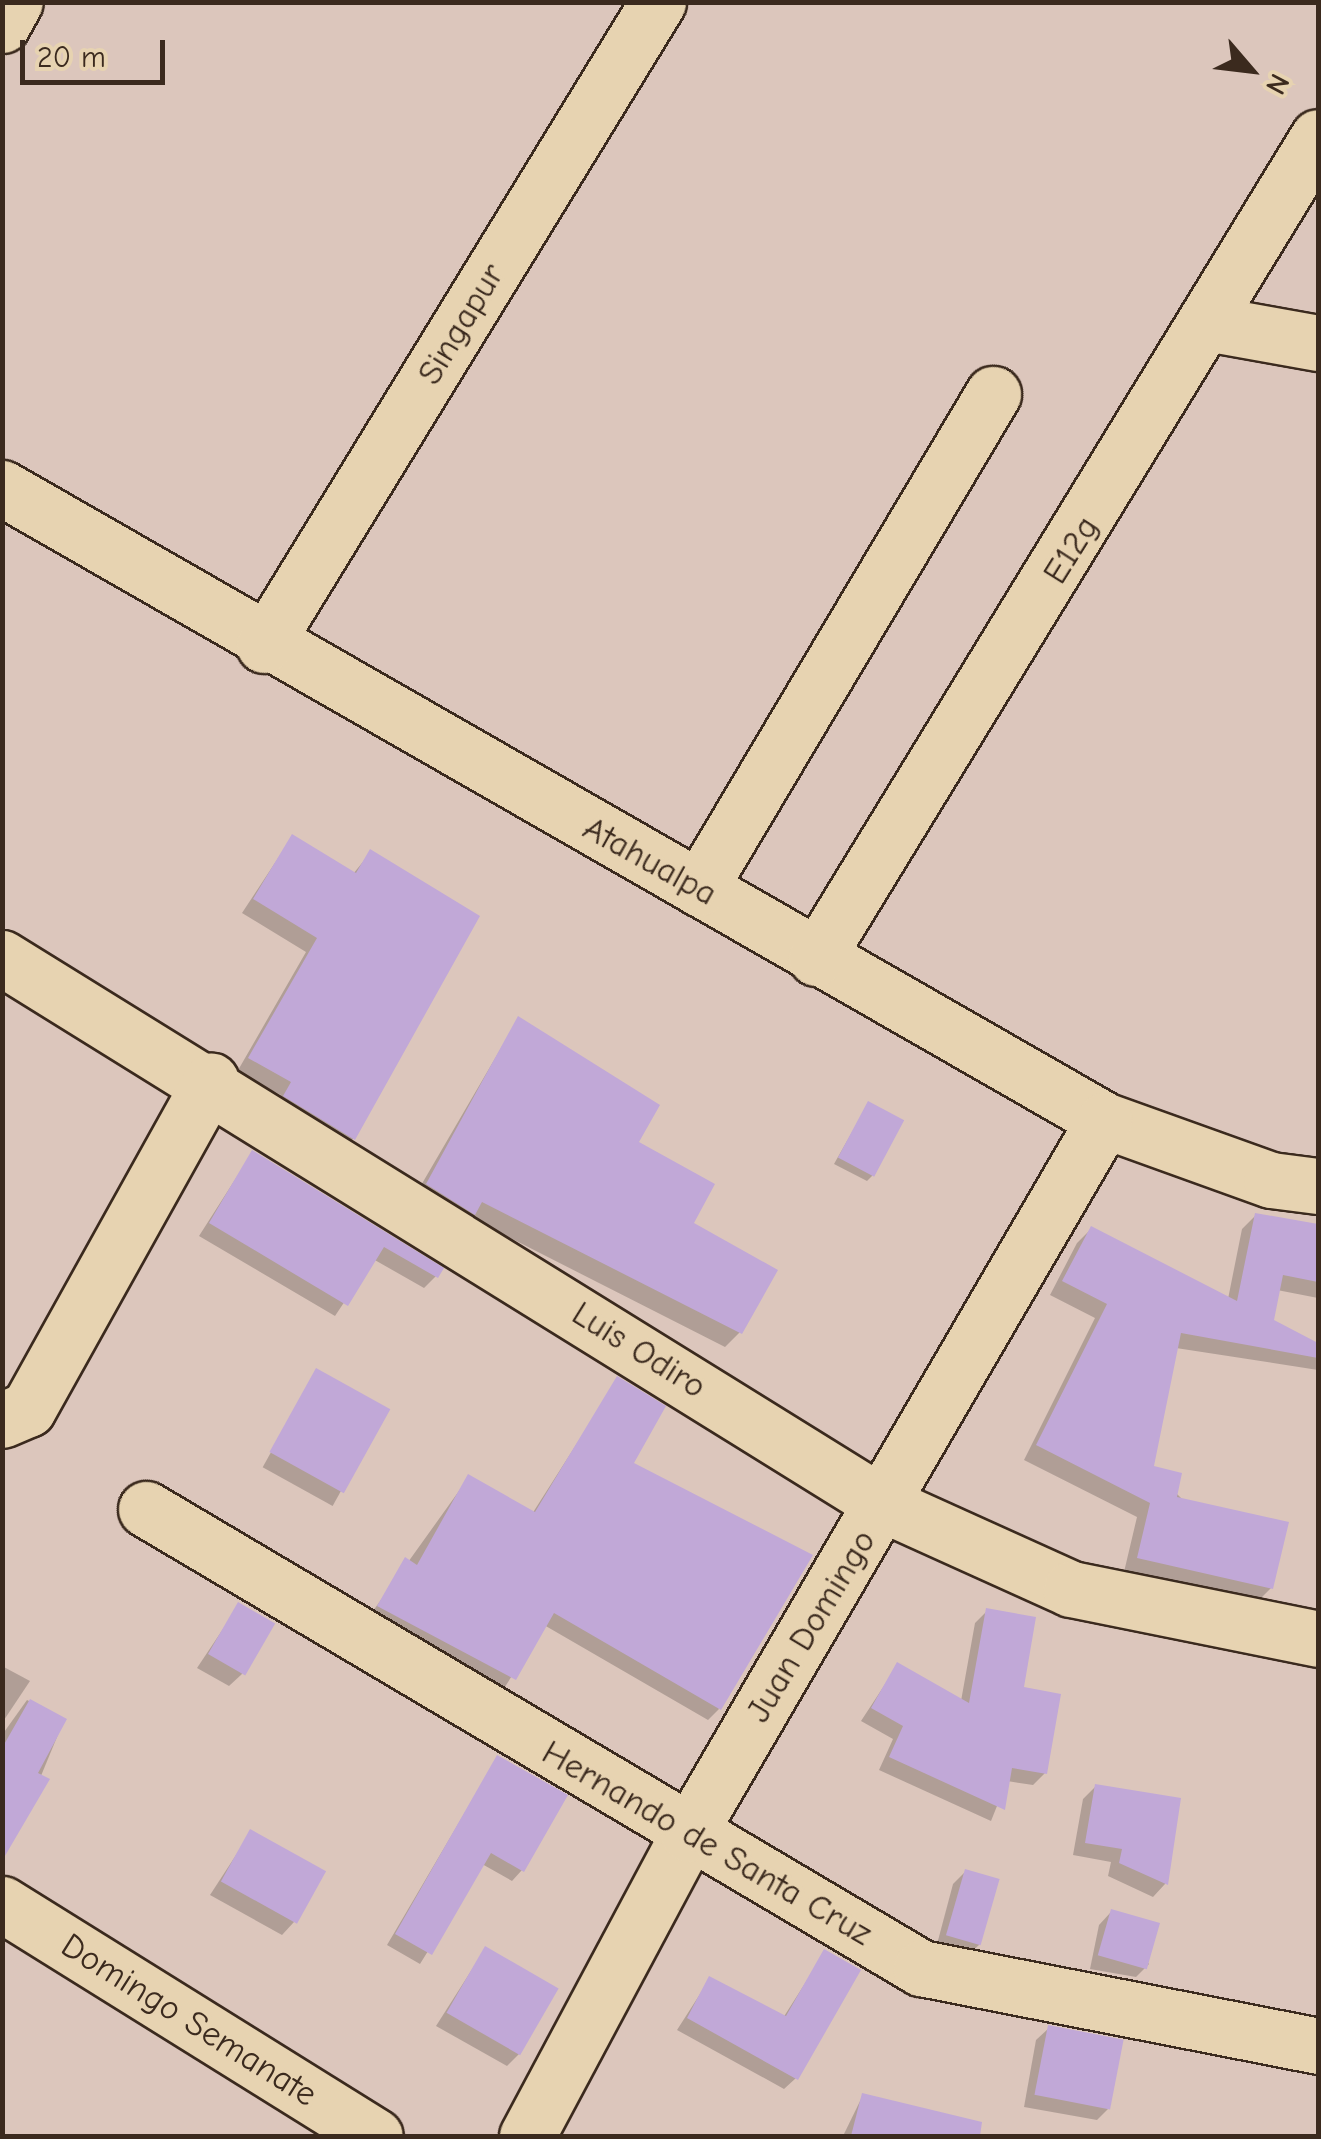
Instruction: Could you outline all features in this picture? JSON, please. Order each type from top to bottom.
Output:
[{"type":"street","points":[[2,25],[16,2]]},
{"type":"street","name":"Singapur","points":[[264,646],[658,2]]},
{"type":"street","name":"E12g","points":[[816,958],[1212,324],[1318,137]]},
{"type":"street","points":[[1212,324],[1318,343]]},
{"type":"street","points":[[699,888],[993,394]]},
{"type":"street","name":"Atahualpa","points":[[2,488],[264,646],[699,888],[1104,1120],[1271,1180],[1318,1186]]},
{"type":"street","name":"Luis Odiro","points":[[2,958],[211,1080],[883,1504],[1071,1589],[1318,1639]]},
{"type":"street","points":[[2,1420],[28,1409],[211,1080]]},
{"type":"street","name":"Juan Domingo","points":[[526,2136],[688,1834],[1104,1120]]},
{"type":"street","name":"Hernando de Santa Cruz","points":[[146,1510],[688,1834],[921,1968],[1318,2046]]},
{"type":"street","name":"Domingo Semanate","points":[[2,1904],[375,2136]]},
{"type":"building","points":[[292,834],[356,873],[370,849],[480,916],[355,1140],[283,1096],[291,1082],[248,1058],[317,938],[253,899]]},
{"type":"building","points":[[518,1016],[660,1105],[639,1142],[715,1184],[694,1223],[778,1270],[742,1334],[482,1202],[475,1215],[426,1184]]},
{"type":"building","points":[[868,1101],[904,1120],[874,1177],[838,1158]]},
{"type":"building","points":[[252,1150],[444,1268],[438,1278],[384,1247],[348,1306],[209,1223]]},
{"type":"building","points":[[1255,1213],[1318,1224],[1318,1282],[1283,1275],[1274,1320],[1318,1343],[1318,1358],[1181,1333],[1154,1466],[1182,1473],[1177,1497],[1289,1522],[1273,1589],[1137,1558],[1150,1503],[1036,1445],[1107,1304],[1062,1281],[1091,1226],[1237,1301]]},
{"type":"building","points":[[316,1368],[390,1409],[344,1493],[269,1452]]},
{"type":"building","points":[[617,1376],[666,1406],[634,1463],[813,1555],[721,1710],[554,1613],[516,1680],[377,1606],[405,1557],[417,1565],[468,1474],[535,1512]]},
{"type":"building","points":[[238,1602],[275,1624],[245,1675],[208,1654]]},
{"type":"building","points":[[986,1608],[1036,1617],[1024,1687],[1061,1694],[1047,1774],[1012,1768],[1005,1810],[889,1757],[903,1726],[871,1708],[897,1662],[969,1703]]},
{"type":"building","points":[[30,1699],[67,1719],[38,1773],[50,1779],[2,1861],[2,1748]]},
{"type":"building","points":[[497,1755],[568,1795],[524,1872],[491,1853],[432,1955],[395,1934]]},
{"type":"building","points":[[1095,1784],[1181,1798],[1168,1885],[1119,1863],[1122,1849],[1085,1843]]},
{"type":"building","points":[[250,1829],[326,1871],[297,1924],[221,1881]]},
{"type":"building","points":[[965,1869],[1000,1879],[981,1945],[946,1935]]},
{"type":"building","points":[[1111,1909],[1160,1923],[1147,1969],[1098,1955]]},
{"type":"building","points":[[485,1946],[559,1988],[520,2055],[447,2013]]},
{"type":"building","points":[[824,1949],[861,1970],[798,2080],[687,2018],[709,1976],[786,2016]]},
{"type":"building","points":[[1048,2025],[1124,2040],[1110,2109],[1034,2095]]},
{"type":"building","points":[[862,2093],[982,2122],[980,2136],[851,2136]]}]
